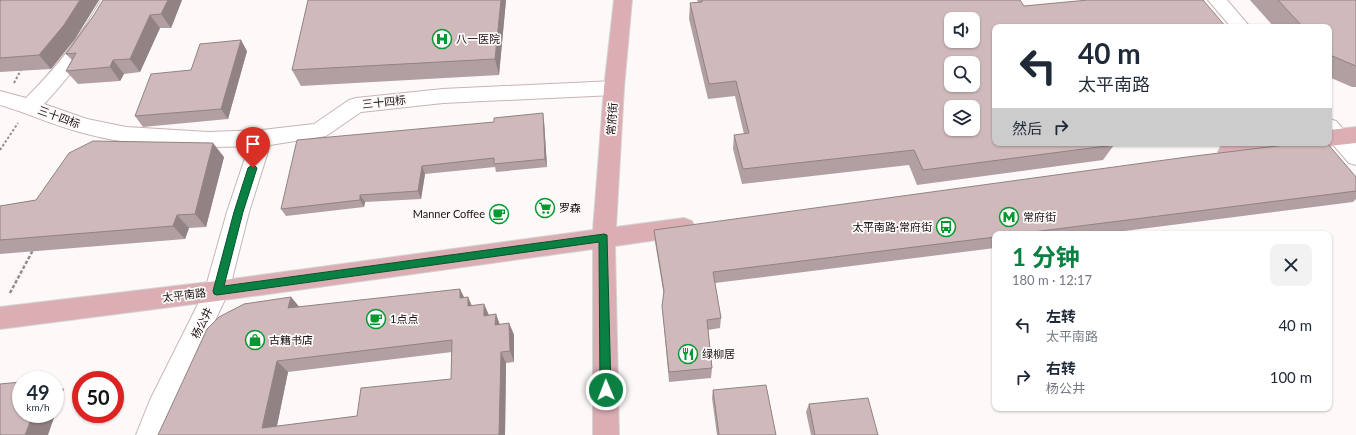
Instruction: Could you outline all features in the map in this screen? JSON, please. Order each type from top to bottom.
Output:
[{"type":"main road","name":"常府街","points":[[606,435],[604,238],[614,88],[623,0]]},
{"type":"main road","points":[[1210,155],[1274,146]]},
{"type":"main road","name":"太平南路","points":[[4,308],[217,291],[706,224]]},
{"type":"street","points":[[30,106],[59,76],[92,33],[110,0]]},
{"type":"street","points":[[1217,0],[1238,24]]},
{"type":"street","name":"三十四标","points":[[3,98],[30,106],[84,126],[126,135],[208,140],[262,138],[319,131],[356,105],[444,96],[614,88]]},
{"type":"street","points":[[1338,134],[1356,157]]},
{"type":"street","name":"杨公井","points":[[149,435],[159,409],[217,291],[238,212],[262,138]]},
{"type":"path","points":[[3,98],[24,64]]},
{"type":"path","points":[[0,150],[30,106]]},
{"type":"path","points":[[4,308],[34,248]]},
{"type":"building","points":[[1,0],[80,0],[64,25],[39,55],[0,58]]},
{"type":"building","points":[[103,0],[168,0],[161,14],[150,15],[130,59],[113,60],[110,67],[66,71],[76,53],[66,54]]},
{"type":"building","points":[[308,0],[501,0],[495,59],[292,70]]},
{"type":"building","points":[[702,0],[1020,0],[1024,6],[1088,0],[1203,0],[1223,24],[992,24],[992,146],[1106,146],[923,170],[914,150],[743,169],[734,135],[749,133],[736,81],[709,84],[690,3],[702,2]]},
{"type":"building","points":[[1278,0],[1356,0],[1356,66],[1332,56],[1332,24],[1300,24]]},
{"type":"building","points":[[241,40],[221,109],[135,116],[151,74],[191,70],[200,44]]},
{"type":"building","points":[[543,113],[545,159],[494,164],[494,158],[422,166],[418,191],[360,195],[360,200],[281,209],[297,140],[494,122],[494,118]]},
{"type":"building","points":[[93,141],[213,143],[195,214],[177,215],[173,226],[0,240],[0,206],[36,200],[69,153]]},
{"type":"building","points":[[1277,146],[1330,146],[1356,177],[1356,191],[1041,231],[992,231],[992,237],[713,272],[721,318],[707,320],[712,368],[669,372],[662,306],[664,291],[654,230]]},
{"type":"building","points":[[460,289],[460,298],[468,297],[468,306],[484,304],[484,316],[496,314],[495,325],[509,323],[510,351],[501,352],[499,435],[158,435],[207,329],[219,317],[244,304],[291,297],[288,308]],"holes":[[[452,340],[451,379],[361,388],[357,416],[262,428],[277,361]]]},
{"type":"building","points":[[12,383],[12,423],[30,423],[25,435],[0,435],[0,384]]},
{"type":"building","points":[[766,385],[776,435],[719,435],[713,390]]},
{"type":"building","points":[[868,398],[878,435],[815,435],[809,404]]},
{"type":"place","name":"八一医院","points":[[442,39]]},
{"type":"place","name":"罗森","points":[[545,208]]},
{"type":"place","name":"Manner Coffee","points":[[499,214]]},
{"type":"place","name":"常府街","points":[[1009,217]]},
{"type":"place","name":"太平南路·常府街","points":[[946,227]]},
{"type":"place","name":"1点点","points":[[376,319]]},
{"type":"place","name":"古籍书店","points":[[255,340]]},
{"type":"place","name":"绿柳居","points":[[688,354]]},
{"type":"route","points":[[253,168],[238,212],[217,291],[604,238],[606,390]]}]
